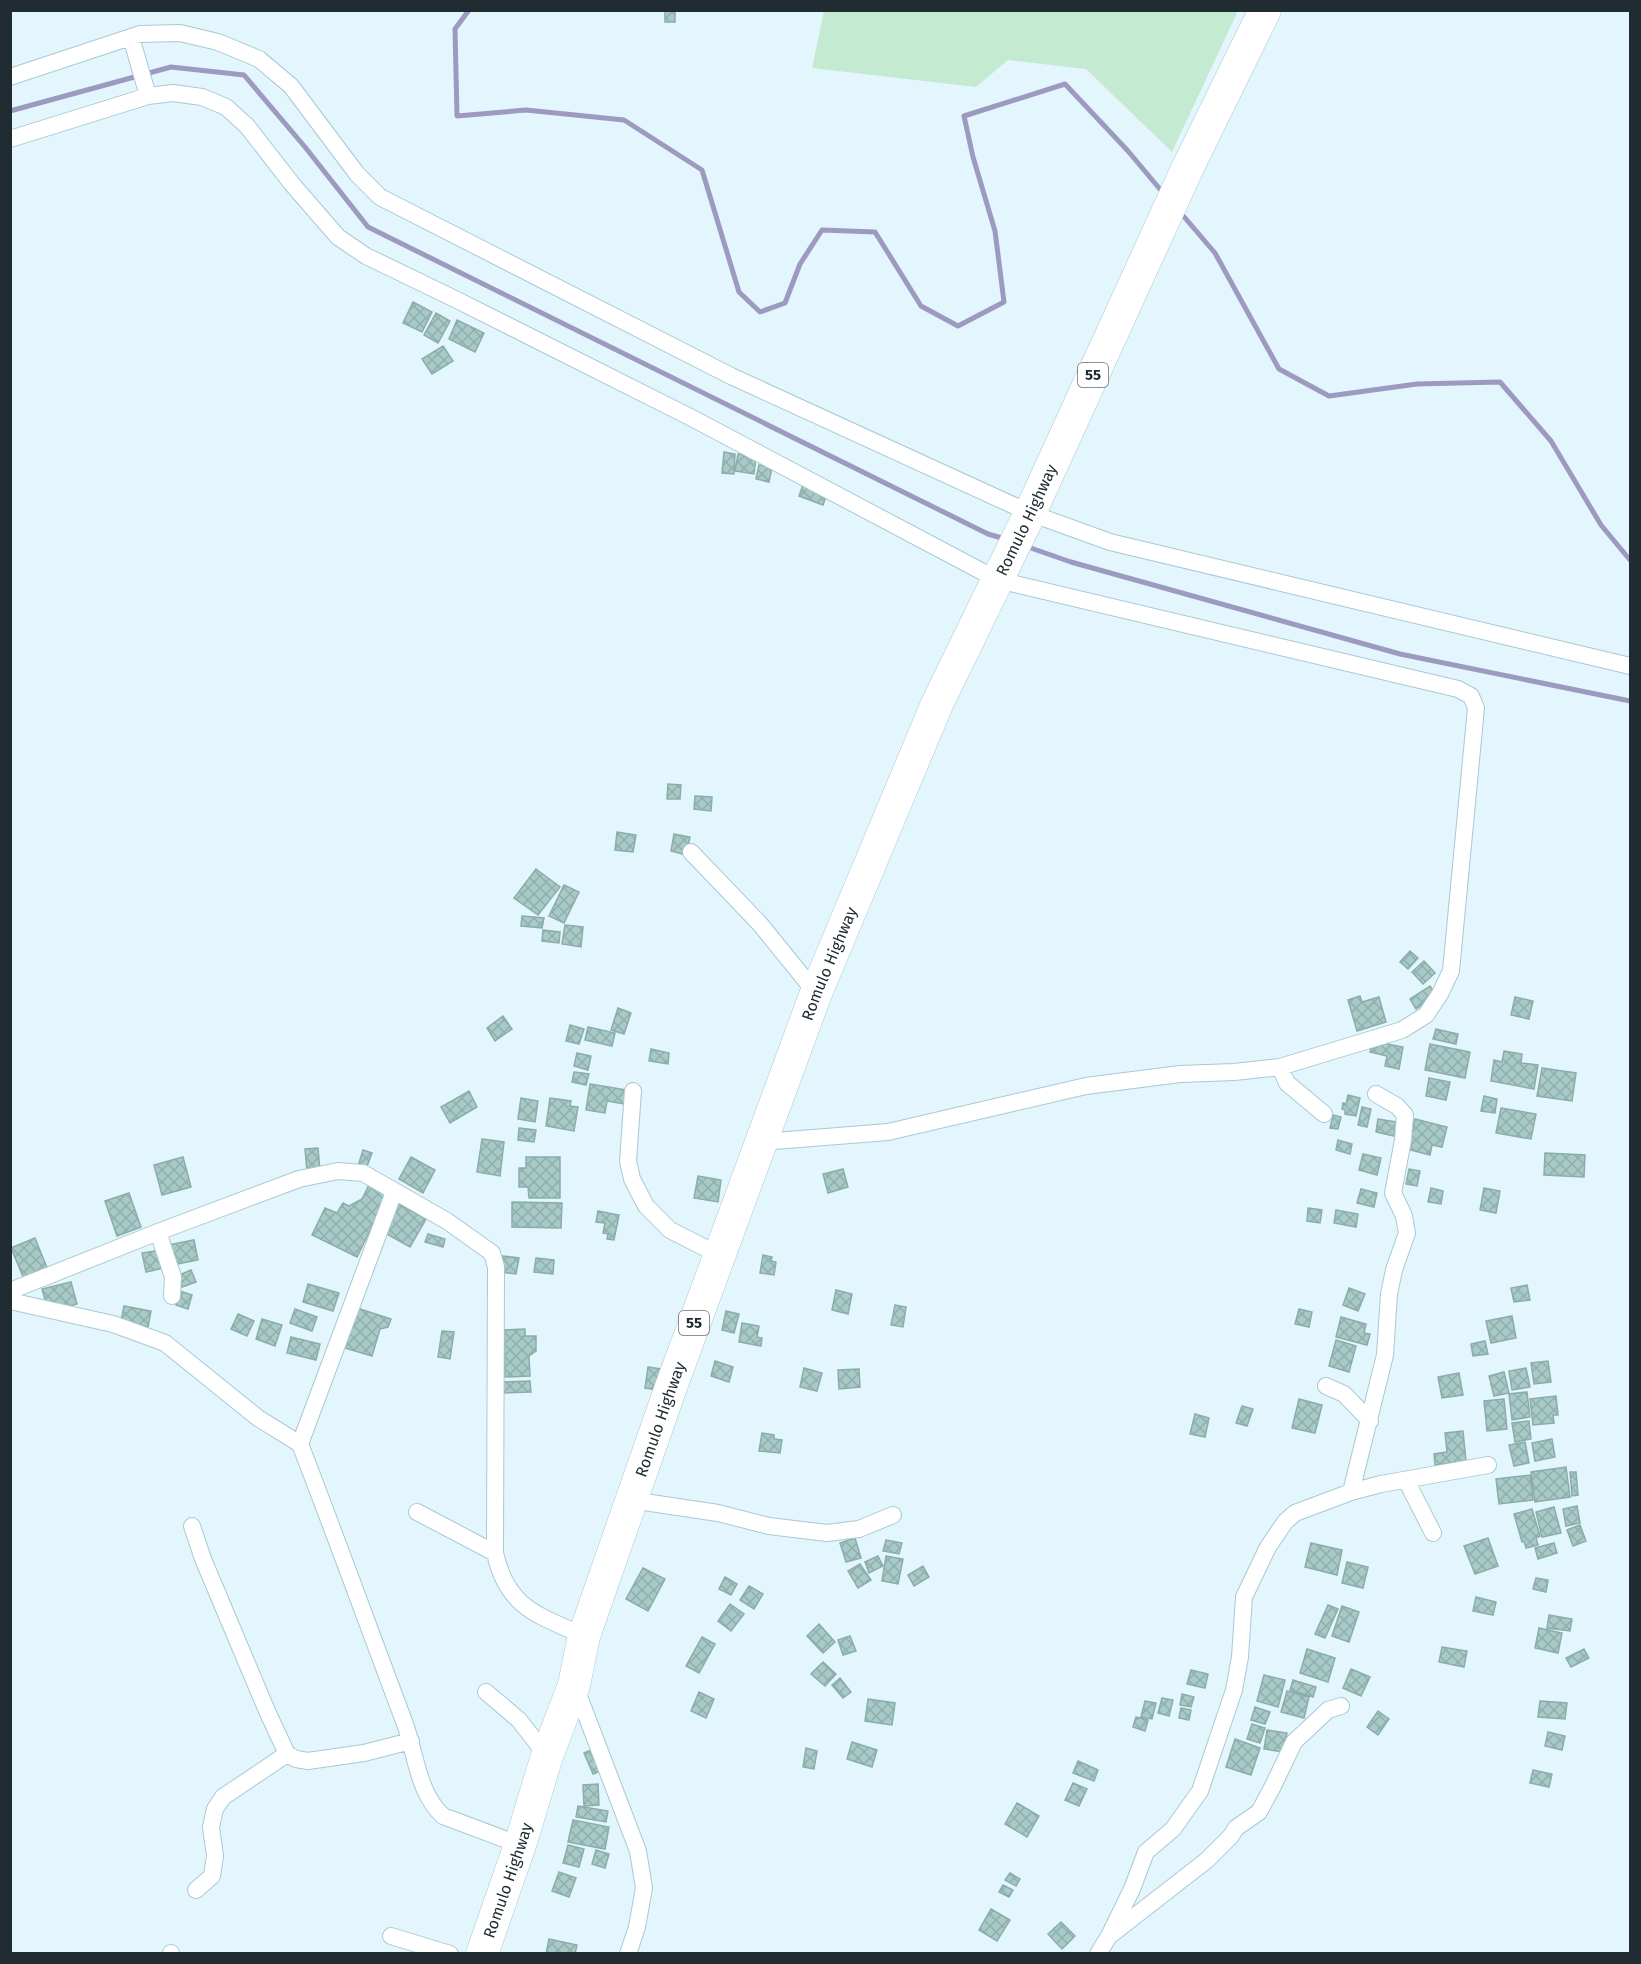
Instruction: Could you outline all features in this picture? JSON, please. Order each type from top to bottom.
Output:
[{"type":"highway","name":"Romulo Highway","points":[[482,1953],[520,1845],[547,1756],[574,1685],[584,1636],[719,1255],[816,993],[938,704],[1001,574],[1188,167],[1265,10]]},
{"type":"street","points":[[10,78],[133,43],[140,34],[180,33],[218,42],[260,59],[291,86],[357,174],[380,197],[732,375],[1028,516],[1110,542],[1630,666]]},
{"type":"street","points":[[133,43],[147,90]]},
{"type":"street","points":[[10,139],[147,90],[202,96],[226,107],[247,126],[292,184],[338,237],[366,256],[455,298],[1001,574],[1458,689],[1471,696],[1476,708],[1450,971],[1440,994],[1426,1016],[1402,1030],[1280,1067],[1180,1074],[1086,1086],[888,1132],[761,1142]]},
{"type":"street","points":[[691,852],[760,924],[816,993]]},
{"type":"street","points":[[1280,1067],[1287,1083],[1324,1114]]},
{"type":"street","points":[[633,1091],[628,1161],[632,1179],[646,1206],[670,1230],[719,1255]]},
{"type":"street","points":[[1351,1492],[1385,1355],[1389,1294],[1394,1270],[1407,1233],[1404,1216],[1393,1193],[1403,1140],[1405,1114],[1397,1106],[1376,1094]]},
{"type":"street","points":[[10,1291],[299,1179],[338,1171],[363,1173],[447,1221],[492,1253],[496,1267],[495,1553],[499,1570],[510,1591],[528,1610],[584,1636]]},
{"type":"street","points":[[300,1444],[394,1192]]},
{"type":"street","points":[[158,1232],[173,1277],[172,1296]]},
{"type":"street","points":[[10,1301],[112,1324],[165,1343],[258,1418],[300,1444],[411,1741],[426,1797],[443,1816],[520,1845]]},
{"type":"street","points":[[1326,1386],[1344,1394],[1370,1421]]},
{"type":"street","points":[[1098,1953],[1109,1936],[1132,1888],[1146,1852],[1173,1829],[1200,1791],[1234,1690],[1240,1657],[1244,1597],[1268,1547],[1285,1522],[1295,1513],[1351,1492],[1488,1465]]},
{"type":"street","points":[[1406,1480],[1433,1533]]},
{"type":"street","points":[[632,1500],[718,1513],[769,1526],[827,1533],[859,1529],[893,1515]]},
{"type":"street","points":[[417,1512],[495,1553]]},
{"type":"street","points":[[192,1526],[203,1559],[287,1754],[296,1759],[308,1761],[364,1753],[411,1741]]},
{"type":"street","points":[[574,1685],[638,1851],[644,1888],[637,1927],[628,1953]]},
{"type":"street","points":[[486,1692],[519,1720],[547,1756]]},
{"type":"street","points":[[1109,1936],[1207,1860],[1236,1828],[1259,1812],[1294,1742],[1328,1710],[1341,1706]]},
{"type":"street","points":[[196,1890],[212,1876],[215,1856],[211,1827],[215,1809],[223,1797],[287,1754]]},
{"type":"street","points":[[391,1936],[450,1953]]},
{"type":"green space","points":[[824,10],[1238,11],[1172,152],[1086,69],[1008,60],[976,87],[812,68]]},
{"type":"building","points":[[665,10],[675,10],[675,22],[665,22]]},
{"type":"building","points":[[413,302],[432,312],[422,332],[403,323]]},
{"type":"building","points":[[436,313],[450,321],[438,343],[424,335]]},
{"type":"building","points":[[457,320],[484,333],[475,352],[449,339]]},
{"type":"building","points":[[443,346],[453,361],[432,374],[422,359]]},
{"type":"building","points":[[724,452],[735,454],[734,474],[722,473]]},
{"type":"building","points":[[738,454],[756,456],[754,474],[735,471]]},
{"type":"building","points":[[759,465],[772,467],[769,482],[756,479]]},
{"type":"building","points":[[804,482],[828,490],[823,505],[799,496]]},
{"type":"building","points":[[668,784],[681,785],[680,799],[667,799]]},
{"type":"building","points":[[695,796],[712,797],[711,811],[694,809]]},
{"type":"building","points":[[617,832],[636,835],[633,852],[615,850]]},
{"type":"building","points":[[674,834],[690,837],[686,855],[671,851]]},
{"type":"building","points":[[536,869],[560,887],[538,915],[514,898]]},
{"type":"building","points":[[564,885],[579,892],[564,923],[549,916]]},
{"type":"building","points":[[522,916],[544,918],[542,928],[521,926]]},
{"type":"building","points":[[565,925],[583,927],[581,947],[562,944]]},
{"type":"building","points":[[543,930],[560,932],[559,943],[542,941]]},
{"type":"building","points":[[1410,951],[1418,958],[1408,969],[1400,962]]},
{"type":"building","points":[[1424,961],[1435,973],[1423,984],[1412,972]]},
{"type":"building","points":[[1430,986],[1436,996],[1416,1009],[1410,999]]},
{"type":"building","points":[[1360,996],[1362,1002],[1379,997],[1386,1022],[1357,1031],[1348,1000]]},
{"type":"building","points":[[1515,997],[1533,1001],[1529,1019],[1511,1015]]},
{"type":"building","points":[[618,1008],[631,1013],[624,1034],[611,1030]]},
{"type":"building","points":[[503,1016],[512,1029],[495,1041],[487,1028]]},
{"type":"building","points":[[570,1025],[584,1029],[579,1044],[566,1041]]},
{"type":"building","points":[[588,1027],[615,1033],[612,1046],[585,1040]]},
{"type":"building","points":[[1436,1029],[1458,1034],[1456,1044],[1433,1039]]},
{"type":"building","points":[[1373,1041],[1403,1047],[1399,1069],[1385,1066],[1387,1056],[1370,1052]]},
{"type":"building","points":[[1430,1044],[1470,1052],[1465,1078],[1425,1070]]},
{"type":"building","points":[[651,1049],[669,1053],[668,1064],[649,1061]]},
{"type":"building","points":[[1504,1051],[1522,1054],[1521,1063],[1538,1065],[1534,1089],[1491,1081],[1494,1060],[1502,1062]]},
{"type":"building","points":[[577,1053],[591,1056],[588,1070],[574,1066]]},
{"type":"building","points":[[1542,1068],[1576,1073],[1572,1101],[1537,1096]]},
{"type":"building","points":[[574,1072],[589,1074],[586,1085],[572,1082]]},
{"type":"building","points":[[1429,1078],[1450,1082],[1446,1100],[1426,1096]]},
{"type":"building","points":[[590,1084],[627,1090],[624,1104],[607,1101],[605,1113],[586,1110]]},
{"type":"building","points":[[469,1091],[477,1107],[450,1123],[441,1107]]},
{"type":"building","points":[[1348,1095],[1360,1098],[1356,1116],[1345,1114],[1345,1110],[1342,1109]]},
{"type":"building","points":[[1484,1096],[1497,1099],[1495,1113],[1481,1111]]},
{"type":"building","points":[[521,1098],[538,1101],[535,1122],[518,1119]]},
{"type":"building","points":[[550,1098],[571,1101],[570,1106],[578,1107],[574,1131],[546,1126]]},
{"type":"building","points":[[1362,1107],[1371,1109],[1367,1127],[1358,1125]]},
{"type":"building","points":[[1501,1108],[1536,1114],[1531,1139],[1496,1133]]},
{"type":"building","points":[[1333,1115],[1341,1117],[1338,1129],[1330,1128]]},
{"type":"building","points":[[1378,1119],[1397,1122],[1394,1136],[1376,1132]]},
{"type":"building","points":[[1415,1119],[1447,1127],[1442,1147],[1432,1145],[1430,1155],[1407,1149]]},
{"type":"building","points":[[519,1128],[536,1130],[534,1142],[518,1140]]},
{"type":"building","points":[[482,1139],[504,1142],[500,1176],[477,1172]]},
{"type":"building","points":[[1338,1140],[1352,1144],[1350,1154],[1336,1150]]},
{"type":"building","points":[[318,1148],[320,1171],[307,1172],[305,1149]]},
{"type":"building","points":[[363,1150],[372,1153],[366,1169],[358,1166]]},
{"type":"building","points":[[1545,1153],[1585,1155],[1584,1177],[1544,1175]]},
{"type":"building","points":[[1363,1154],[1381,1158],[1377,1175],[1359,1170]]},
{"type":"building","points":[[183,1157],[191,1187],[162,1195],[154,1165]]},
{"type":"building","points":[[411,1157],[435,1170],[423,1193],[399,1179]]},
{"type":"building","points":[[526,1157],[560,1157],[560,1198],[529,1198],[528,1187],[519,1187],[519,1168],[526,1168]]},
{"type":"building","points":[[843,1169],[848,1187],[828,1193],[823,1174]]},
{"type":"building","points":[[1409,1169],[1420,1171],[1417,1186],[1406,1184]]},
{"type":"building","points":[[698,1176],[721,1180],[718,1202],[694,1198]]},
{"type":"building","points":[[369,1185],[388,1194],[357,1257],[312,1235],[325,1208],[337,1213],[343,1203],[349,1206],[362,1199]]},
{"type":"building","points":[[1431,1188],[1443,1191],[1441,1204],[1428,1202]]},
{"type":"building","points":[[1484,1188],[1500,1191],[1496,1213],[1480,1210]]},
{"type":"building","points":[[1361,1189],[1377,1193],[1374,1207],[1357,1203]]},
{"type":"building","points":[[129,1193],[141,1227],[117,1236],[105,1201]]},
{"type":"building","points":[[512,1202],[562,1203],[561,1228],[512,1227]]},
{"type":"building","points":[[399,1204],[426,1219],[410,1247],[383,1232]]},
{"type":"building","points":[[1308,1208],[1322,1210],[1320,1223],[1307,1221]]},
{"type":"building","points":[[1336,1210],[1358,1214],[1356,1227],[1334,1223]]},
{"type":"building","points":[[598,1211],[619,1215],[614,1240],[607,1239],[608,1234],[603,1233],[605,1223],[596,1222]]},
{"type":"building","points":[[428,1234],[445,1239],[443,1247],[425,1242]]},
{"type":"building","points":[[35,1238],[48,1270],[24,1279],[11,1248]]},
{"type":"building","points":[[194,1240],[198,1260],[172,1265],[168,1245]]},
{"type":"building","points":[[160,1250],[164,1268],[146,1272],[142,1253]]},
{"type":"building","points":[[763,1255],[772,1257],[771,1261],[776,1262],[774,1275],[760,1273]]},
{"type":"building","points":[[503,1256],[519,1258],[516,1274],[501,1272]]},
{"type":"building","points":[[536,1258],[554,1260],[553,1274],[534,1272]]},
{"type":"building","points":[[191,1270],[196,1282],[182,1287],[177,1276]]},
{"type":"building","points":[[71,1282],[77,1304],[48,1311],[42,1289]]},
{"type":"building","points":[[308,1284],[339,1293],[333,1311],[303,1302]]},
{"type":"building","points":[[1527,1285],[1530,1300],[1514,1302],[1511,1288]]},
{"type":"building","points":[[1349,1288],[1365,1294],[1358,1311],[1343,1305]]},
{"type":"building","points":[[836,1290],[852,1294],[848,1314],[832,1310]]},
{"type":"building","points":[[180,1291],[192,1295],[188,1309],[176,1305]]},
{"type":"building","points":[[895,1305],[906,1307],[903,1327],[891,1325]]},
{"type":"building","points":[[124,1306],[151,1311],[148,1327],[121,1321]]},
{"type":"building","points":[[357,1308],[391,1319],[388,1327],[380,1329],[372,1356],[345,1348]]},
{"type":"building","points":[[295,1309],[317,1317],[312,1331],[290,1323]]},
{"type":"building","points":[[1299,1309],[1312,1312],[1309,1327],[1295,1324]]},
{"type":"building","points":[[726,1311],[739,1314],[734,1333],[722,1330]]},
{"type":"building","points":[[238,1314],[254,1321],[247,1336],[231,1329]]},
{"type":"building","points":[[1512,1316],[1516,1338],[1491,1343],[1486,1321]]},
{"type":"building","points":[[1341,1317],[1366,1324],[1364,1333],[1370,1334],[1367,1345],[1336,1337]]},
{"type":"building","points":[[262,1319],[282,1325],[275,1346],[256,1339]]},
{"type":"building","points":[[742,1323],[759,1326],[757,1337],[762,1338],[761,1346],[739,1342]]},
{"type":"building","points":[[525,1329],[525,1336],[536,1336],[536,1351],[529,1356],[530,1376],[505,1377],[504,1330]]},
{"type":"building","points":[[442,1331],[454,1332],[450,1359],[438,1357]]},
{"type":"building","points":[[291,1337],[320,1344],[316,1360],[287,1353]]},
{"type":"building","points":[[1336,1340],[1356,1346],[1349,1372],[1329,1366]]},
{"type":"building","points":[[1485,1341],[1488,1354],[1473,1356],[1471,1344]]},
{"type":"building","points":[[715,1361],[733,1367],[729,1382],[711,1376]]},
{"type":"building","points":[[1548,1361],[1551,1382],[1534,1384],[1531,1363]]},
{"type":"building","points":[[648,1367],[661,1369],[658,1390],[645,1388]]},
{"type":"building","points":[[804,1368],[822,1373],[817,1391],[800,1387]]},
{"type":"building","points":[[1526,1368],[1530,1387],[1512,1390],[1509,1371]]},
{"type":"building","points":[[859,1369],[860,1387],[839,1389],[838,1370]]},
{"type":"building","points":[[1504,1372],[1509,1393],[1494,1396],[1489,1376]]},
{"type":"building","points":[[1459,1373],[1463,1395],[1442,1398],[1438,1377]]},
{"type":"building","points":[[530,1381],[531,1392],[503,1393],[503,1382]]},
{"type":"building","points":[[1527,1392],[1530,1417],[1512,1420],[1509,1394]]},
{"type":"building","points":[[1556,1396],[1558,1415],[1553,1415],[1554,1423],[1533,1425],[1530,1399]]},
{"type":"building","points":[[1299,1399],[1322,1405],[1315,1433],[1292,1428]]},
{"type":"building","points":[[1504,1399],[1507,1429],[1487,1431],[1484,1401]]},
{"type":"building","points":[[1242,1406],[1253,1409],[1247,1426],[1236,1423]]},
{"type":"building","points":[[1195,1414],[1209,1418],[1205,1437],[1190,1434]]},
{"type":"building","points":[[1529,1421],[1531,1439],[1515,1442],[1512,1423]]},
{"type":"building","points":[[1463,1431],[1466,1461],[1435,1465],[1434,1454],[1447,1452],[1445,1433]]},
{"type":"building","points":[[762,1433],[774,1435],[774,1439],[782,1440],[780,1453],[759,1451]]},
{"type":"building","points":[[1552,1439],[1555,1457],[1535,1461],[1532,1443]]},
{"type":"building","points":[[1525,1442],[1529,1463],[1514,1466],[1509,1445]]},
{"type":"building","points":[[1566,1467],[1570,1497],[1535,1502],[1531,1472]]},
{"type":"building","points":[[1570,1472],[1576,1472],[1578,1495],[1572,1496]]},
{"type":"building","points":[[1530,1475],[1533,1500],[1499,1504],[1496,1479]]},
{"type":"building","points":[[1577,1506],[1580,1523],[1566,1526],[1563,1509]]},
{"type":"building","points":[[1554,1507],[1561,1533],[1542,1537],[1536,1512]]},
{"type":"building","points":[[1532,1509],[1540,1536],[1536,1538],[1538,1545],[1526,1548],[1514,1514]]},
{"type":"building","points":[[1580,1525],[1586,1541],[1573,1546],[1567,1530]]},
{"type":"building","points":[[855,1538],[861,1558],[846,1562],[840,1543]]},
{"type":"building","points":[[1488,1538],[1498,1566],[1475,1574],[1464,1546]]},
{"type":"building","points":[[886,1540],[902,1543],[899,1554],[883,1551]]},
{"type":"building","points":[[1311,1543],[1342,1550],[1337,1575],[1305,1567]]},
{"type":"building","points":[[1554,1543],[1557,1553],[1538,1559],[1535,1548]]},
{"type":"building","points":[[878,1556],[883,1566],[869,1573],[865,1562]]},
{"type":"building","points":[[886,1556],[903,1559],[898,1584],[882,1581]]},
{"type":"building","points":[[1347,1562],[1368,1567],[1363,1588],[1342,1583]]},
{"type":"building","points":[[860,1564],[871,1580],[858,1588],[848,1571]]},
{"type":"building","points":[[923,1566],[929,1577],[914,1586],[908,1575]]},
{"type":"building","points":[[643,1568],[665,1579],[648,1611],[626,1599]]},
{"type":"building","points":[[725,1577],[737,1584],[731,1595],[719,1589]]},
{"type":"building","points":[[1536,1578],[1548,1580],[1546,1592],[1533,1589]]},
{"type":"building","points":[[749,1586],[763,1594],[754,1609],[740,1600]]},
{"type":"building","points":[[1476,1597],[1496,1602],[1493,1615],[1473,1611]]},
{"type":"building","points":[[730,1604],[744,1614],[731,1631],[718,1621]]},
{"type":"building","points":[[1328,1605],[1338,1609],[1325,1638],[1315,1634]]},
{"type":"building","points":[[1342,1606],[1359,1612],[1349,1642],[1332,1636]]},
{"type":"building","points":[[1549,1615],[1572,1619],[1570,1631],[1547,1628]]},
{"type":"building","points":[[819,1624],[835,1642],[823,1653],[807,1636]]},
{"type":"building","points":[[1539,1628],[1562,1633],[1558,1653],[1535,1648]]},
{"type":"building","points":[[850,1636],[856,1651],[843,1655],[838,1640]]},
{"type":"building","points":[[702,1637],[715,1644],[699,1673],[686,1666]]},
{"type":"building","points":[[1442,1647],[1467,1651],[1464,1667],[1439,1662]]},
{"type":"building","points":[[1307,1649],[1335,1658],[1328,1682],[1300,1673]]},
{"type":"building","points":[[1584,1649],[1589,1658],[1571,1667],[1566,1658]]},
{"type":"building","points":[[823,1662],[836,1674],[825,1686],[811,1674]]},
{"type":"building","points":[[1351,1669],[1370,1677],[1361,1696],[1343,1688]]},
{"type":"building","points":[[1191,1670],[1208,1674],[1205,1688],[1187,1684]]},
{"type":"building","points":[[1264,1675],[1285,1680],[1278,1707],[1257,1701]]},
{"type":"building","points":[[840,1678],[851,1692],[843,1698],[832,1685]]},
{"type":"building","points":[[1293,1680],[1316,1687],[1313,1697],[1290,1690]]},
{"type":"building","points":[[1287,1691],[1309,1697],[1304,1718],[1281,1712]]},
{"type":"building","points":[[699,1692],[714,1699],[706,1718],[691,1711]]},
{"type":"building","points":[[1182,1694],[1194,1697],[1191,1707],[1180,1705]]},
{"type":"building","points":[[1162,1698],[1173,1700],[1169,1716],[1158,1713]]},
{"type":"building","points":[[868,1699],[895,1703],[892,1725],[865,1721]]},
{"type":"building","points":[[1145,1701],[1156,1703],[1152,1719],[1141,1717]]},
{"type":"building","points":[[1540,1701],[1567,1703],[1565,1719],[1538,1717]]},
{"type":"building","points":[[1255,1707],[1270,1712],[1265,1724],[1251,1720]]},
{"type":"building","points":[[1181,1708],[1191,1710],[1189,1720],[1179,1718]]},
{"type":"building","points":[[1378,1711],[1389,1719],[1378,1735],[1367,1727]]},
{"type":"building","points":[[1136,1717],[1148,1720],[1145,1731],[1133,1727]]},
{"type":"building","points":[[1252,1724],[1265,1728],[1260,1743],[1247,1739]]},
{"type":"building","points":[[1267,1730],[1287,1733],[1283,1752],[1264,1749]]},
{"type":"building","points":[[1548,1732],[1565,1736],[1562,1750],[1545,1746]]},
{"type":"building","points":[[1235,1739],[1260,1748],[1251,1775],[1226,1767]]},
{"type":"building","points":[[852,1742],[877,1750],[872,1767],[847,1759]]},
{"type":"building","points":[[806,1748],[817,1751],[814,1769],[803,1767]]},
{"type":"building","points":[[594,1749],[603,1770],[593,1774],[584,1753]]},
{"type":"building","points":[[1078,1761],[1098,1770],[1094,1781],[1073,1773]]},
{"type":"building","points":[[1533,1770],[1552,1774],[1549,1787],[1530,1783]]},
{"type":"building","points":[[1073,1783],[1087,1789],[1079,1806],[1065,1800]]},
{"type":"building","points":[[598,1784],[599,1805],[584,1806],[583,1785]]},
{"type":"building","points":[[1017,1803],[1039,1816],[1027,1837],[1005,1824]]},
{"type":"building","points":[[578,1806],[608,1811],[606,1822],[576,1817]]},
{"type":"building","points":[[573,1820],[609,1827],[605,1849],[568,1842]]},
{"type":"building","points":[[568,1845],[584,1849],[579,1867],[563,1863]]},
{"type":"building","points":[[596,1850],[609,1854],[605,1868],[592,1864]]},
{"type":"building","points":[[559,1872],[576,1878],[569,1897],[552,1891]]},
{"type":"building","points":[[1010,1873],[1020,1879],[1016,1886],[1005,1880]]},
{"type":"building","points":[[1003,1885],[1013,1890],[1009,1897],[999,1892]]},
{"type":"building","points":[[991,1909],[1010,1920],[997,1941],[979,1930]]},
{"type":"building","points":[[1061,1922],[1075,1936],[1062,1949],[1048,1934]]},
{"type":"building","points":[[549,1939],[577,1945],[575,1954],[546,1954]]},
{"type":"waterway","points":[[469,10],[455,29],[457,116],[526,110],[624,120],[702,170],[739,292],[760,312],[785,303],[800,264],[822,230],[875,232],[921,306],[958,326],[1004,302],[995,231],[973,157],[964,116],[1065,84],[1128,151],[1164,194]]},
{"type":"waterway","points":[[10,111],[171,67],[244,75],[368,227],[988,534],[1005,539]]},
{"type":"waterway","points":[[1180,212],[1215,253],[1279,369],[1329,396],[1417,384],[1500,382],[1551,441],[1601,525],[1630,560]]},
{"type":"waterway","points":[[1025,546],[1071,562],[1400,654],[1630,701]]}]
